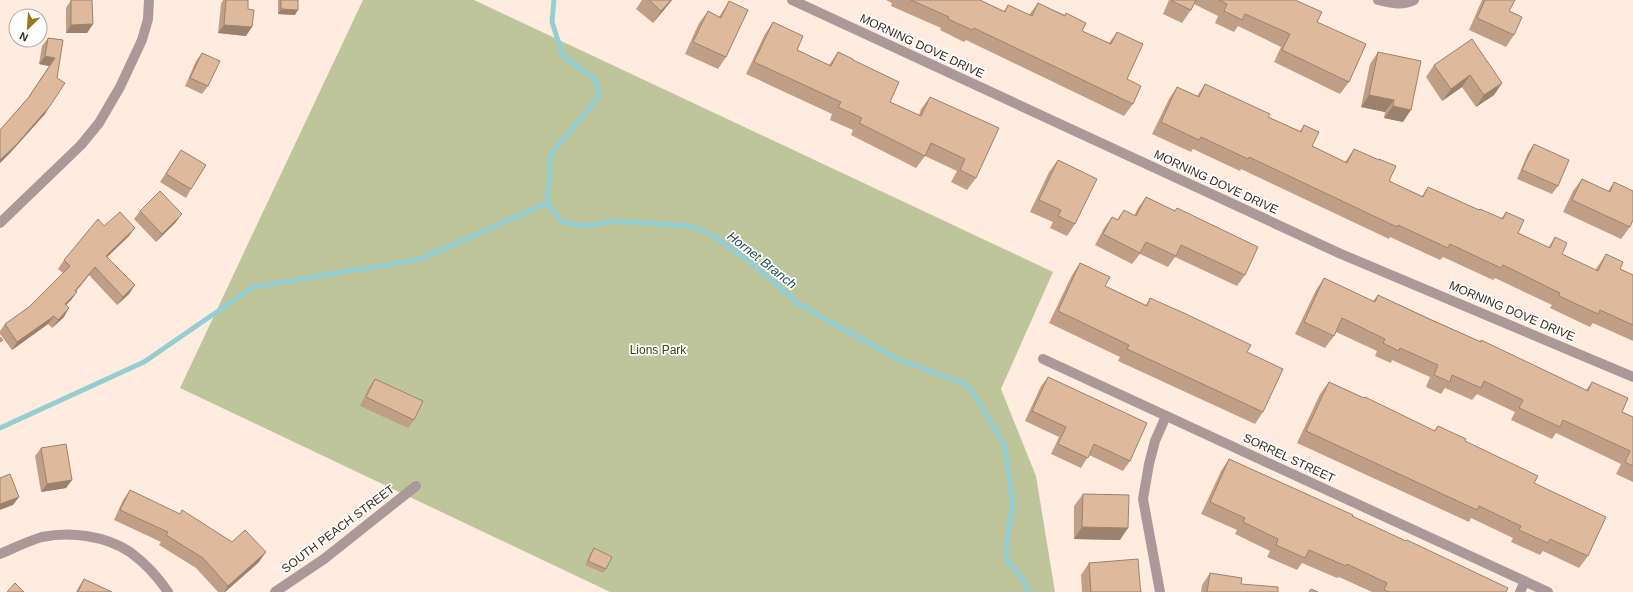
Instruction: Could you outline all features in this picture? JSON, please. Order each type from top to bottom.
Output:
[{"type":"street","points":[[0,222],[82,145],[99,123],[120,88],[142,40],[148,19],[149,0]]},
{"type":"street","name":"MORNING DOVE DRIVE","points":[[792,0],[1341,254],[1633,377]]},
{"type":"street","points":[[1378,0],[1395,4],[1414,0]]},
{"type":"street","name":"SORREL STREET","points":[[1043,359],[1548,592]]},
{"type":"street","points":[[1160,592],[1143,499],[1149,464],[1155,441],[1166,416]]},
{"type":"street","name":"SOUTH PEACH STREET","points":[[275,592],[329,554],[416,486]]},
{"type":"street","points":[[0,554],[22,544],[43,537],[64,535],[85,536],[107,541],[130,552],[147,566],[168,592]]},
{"type":"street","points":[[1520,592],[1525,581]]},
{"type":"green space","name":"Lions Park","points":[[363,0],[474,0],[1053,272],[1001,389],[1036,476],[1055,592],[610,592],[180,388]]},
{"type":"building","points":[[71,0],[92,0],[93,24],[71,25]]},
{"type":"building","points":[[226,0],[248,0],[248,9],[254,10],[252,27],[224,25]]},
{"type":"building","points":[[281,0],[298,0],[298,10],[281,9]]},
{"type":"building","points":[[649,0],[671,0],[661,11]]},
{"type":"building","points":[[911,0],[980,0],[1005,12],[1008,5],[1032,16],[1038,3],[1065,16],[1066,13],[1086,23],[1082,31],[1111,44],[1117,32],[1143,44],[1127,79],[1141,86],[1133,104],[974,28],[972,30],[948,19],[949,17]]},
{"type":"building","points":[[1172,0],[1196,0],[1191,10]]},
{"type":"building","points":[[1219,0],[1295,0],[1322,12],[1317,22],[1366,44],[1349,82],[1282,50],[1290,34],[1245,14],[1242,20],[1224,11],[1227,4]]},
{"type":"building","points":[[1485,0],[1515,0],[1509,11],[1522,17],[1514,35],[1477,18]]},
{"type":"building","points":[[729,1],[748,10],[726,57],[693,42],[708,11],[721,18]]},
{"type":"building","points":[[773,22],[803,36],[797,50],[831,66],[838,52],[899,82],[890,102],[921,116],[930,97],[999,128],[976,178],[960,170],[965,159],[931,143],[925,156],[859,123],[862,118],[838,107],[841,102],[754,62]]},
{"type":"building","points":[[48,38],[63,40],[57,78],[65,83],[50,106],[16,145],[0,160],[0,130],[29,97],[55,58],[45,56],[46,48],[48,48]]},
{"type":"building","points":[[1472,39],[1502,83],[1484,95],[1470,75],[1451,89],[1434,65]]},
{"type":"building","points":[[1378,52],[1421,61],[1411,110],[1393,106],[1394,100],[1369,95]]},
{"type":"building","points":[[202,53],[220,61],[208,86],[190,78]]},
{"type":"building","points":[[1205,84],[1270,114],[1268,117],[1301,132],[1304,125],[1319,132],[1312,146],[1347,163],[1354,149],[1396,166],[1389,181],[1423,197],[1428,187],[1503,219],[1506,212],[1524,220],[1518,233],[1550,248],[1555,237],[1567,243],[1562,254],[1598,271],[1606,254],[1623,262],[1620,269],[1633,275],[1633,325],[1600,310],[1598,314],[1559,296],[1560,293],[1503,265],[1501,268],[1450,244],[1448,248],[1398,225],[1397,227],[1249,157],[1248,159],[1201,137],[1199,140],[1161,122],[1177,87],[1199,97]]},
{"type":"building","points":[[1534,144],[1569,160],[1558,186],[1522,170]]},
{"type":"building","points":[[181,150],[206,165],[191,189],[166,174]]},
{"type":"building","points":[[1058,160],[1097,179],[1075,224],[1058,216],[1061,210],[1039,200]]},
{"type":"building","points":[[1582,179],[1610,192],[1614,182],[1633,191],[1633,220],[1630,227],[1572,200]]},
{"type":"building","points":[[160,191],[182,214],[162,234],[140,211]]},
{"type":"building","points":[[1146,197],[1175,211],[1177,208],[1258,247],[1245,275],[1181,245],[1176,256],[1146,242],[1140,253],[1103,234],[1112,217],[1118,220],[1124,210],[1136,216]]},
{"type":"building","points":[[120,212],[135,228],[106,256],[135,285],[123,297],[95,267],[75,291],[77,292],[65,304],[69,308],[58,320],[54,316],[17,342],[5,324],[29,307],[70,266],[64,260],[98,219],[104,226]]},
{"type":"building","points":[[1080,263],[1110,277],[1105,286],[1147,306],[1150,298],[1186,314],[1251,345],[1247,352],[1283,369],[1263,412],[1127,349],[1129,345],[1058,311]]},
{"type":"building","points":[[1324,278],[1375,302],[1378,295],[1481,342],[1481,340],[1588,391],[1592,382],[1628,398],[1622,412],[1633,417],[1633,466],[1625,462],[1630,451],[1563,420],[1560,427],[1519,408],[1523,400],[1484,381],[1481,388],[1452,375],[1450,382],[1434,375],[1438,365],[1400,348],[1399,351],[1383,343],[1385,339],[1342,318],[1334,336],[1304,322]]},
{"type":"building","points":[[1048,377],[1147,423],[1130,461],[1094,444],[1088,458],[1058,444],[1066,427],[1032,411]]},
{"type":"building","points":[[375,379],[423,401],[414,420],[366,397]]},
{"type":"building","points":[[1329,382],[1364,398],[1365,397],[1435,431],[1438,426],[1466,439],[1465,441],[1538,476],[1534,483],[1606,517],[1588,556],[1550,539],[1548,543],[1519,530],[1521,526],[1479,506],[1477,510],[1306,431]]},
{"type":"building","points":[[66,444],[72,480],[47,484],[41,448]]},
{"type":"building","points":[[1229,459],[1353,515],[1352,516],[1406,541],[1407,540],[1508,588],[1506,592],[1389,592],[1384,590],[1387,583],[1347,564],[1346,566],[1309,550],[1305,558],[1276,545],[1278,539],[1243,522],[1245,518],[1210,502]]},
{"type":"building","points":[[10,474],[19,497],[0,504],[0,478]]},
{"type":"building","points":[[130,490],[180,514],[182,510],[232,542],[245,530],[266,552],[228,586],[203,558],[166,535],[168,532],[120,510]]},
{"type":"building","points":[[1083,494],[1129,495],[1128,528],[1082,527]]},
{"type":"building","points":[[594,548],[612,557],[606,569],[588,561]]},
{"type":"building","points":[[1138,559],[1141,592],[1091,592],[1089,563]]},
{"type":"building","points":[[1210,573],[1242,578],[1241,584],[1278,587],[1278,592],[1207,592]]},
{"type":"building","points":[[84,579],[112,592],[78,592]]},
{"type":"building","points":[[15,583],[24,592],[7,592]]},
{"type":"building","points":[[1311,589],[1318,592],[1309,592]]},
{"type":"waterway","name":"Hornet Branch","points":[[554,0],[552,22],[563,56],[595,79],[599,97],[551,154],[547,203],[562,222],[584,226],[617,221],[688,226],[711,234],[754,265],[799,304],[895,358],[968,385],[1004,444],[1013,504],[1006,543],[1007,560],[1025,582],[1028,592]]},
{"type":"waterway","points":[[0,428],[144,362],[253,287],[421,259],[547,203]]}]
